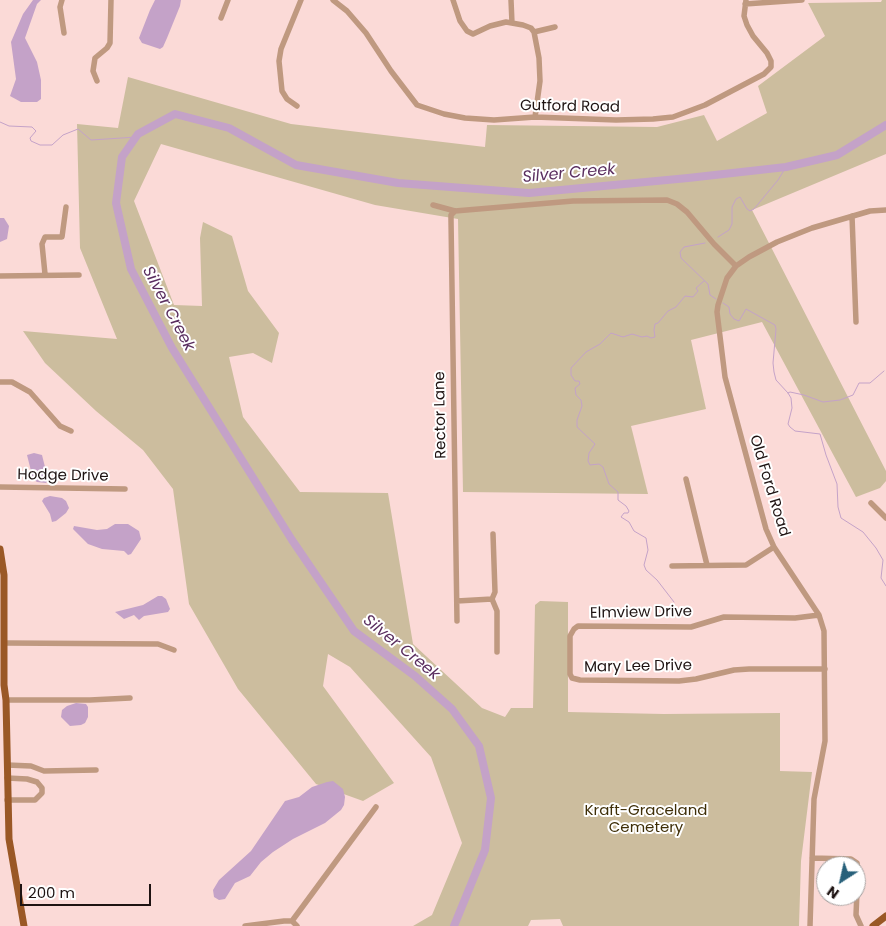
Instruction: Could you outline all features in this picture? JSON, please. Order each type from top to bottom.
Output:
[{"type":"main road","points":[[0,549],[5,644],[4,685],[7,765],[5,798],[9,839],[24,926]]},
{"type":"main road","points":[[873,926],[886,916]]},
{"type":"street","points":[[62,0],[60,7],[64,33]]},
{"type":"street","points":[[97,81],[93,71],[95,58],[110,43],[111,0]]},
{"type":"street","points":[[221,18],[228,0]]},
{"type":"street","points":[[298,106],[287,99],[282,91],[279,61],[281,49],[301,0]]},
{"type":"street","name":"Gutford Road","points":[[333,0],[347,11],[366,33],[391,71],[417,104],[427,109],[465,118],[494,120],[535,117],[616,120],[673,117],[704,105],[764,74],[771,67],[767,53],[753,36],[747,25],[744,16],[745,2]]},
{"type":"street","points":[[453,0],[460,21],[467,31],[473,34],[490,26],[506,22],[531,28],[534,32],[539,58],[540,81],[535,117]]},
{"type":"street","points":[[511,0],[512,23]]},
{"type":"street","points":[[745,2],[802,0]]},
{"type":"street","points":[[534,32],[555,27]]},
{"type":"street","points":[[433,205],[455,211],[573,201],[667,200],[688,212],[714,244],[736,266]]},
{"type":"street","points":[[45,274],[42,244],[45,237],[62,237],[66,207]]},
{"type":"street","name":"Old Ford Road","points":[[810,926],[814,799],[825,741],[824,631],[819,616],[774,547],[766,528],[727,384],[721,352],[717,312],[719,298],[727,278],[736,266],[749,257],[777,242],[812,228],[876,210],[886,210]]},
{"type":"street","name":"Rector Lane","points":[[455,211],[451,215],[450,220],[457,621]]},
{"type":"street","points":[[852,216],[856,322]]},
{"type":"street","points":[[0,276],[79,275]]},
{"type":"street","points":[[0,382],[12,382],[30,392],[60,426],[71,431]]},
{"type":"street","points":[[686,479],[707,565]]},
{"type":"street","name":"Hodge Drive","points":[[0,487],[125,489]]},
{"type":"street","points":[[871,503],[886,518]]},
{"type":"street","points":[[492,599],[495,592],[493,534]]},
{"type":"street","points":[[672,566],[746,565],[774,547]]},
{"type":"street","points":[[457,601],[492,599]]},
{"type":"street","points":[[492,599],[496,611],[497,652]]},
{"type":"street","name":"Elmview Drive","points":[[572,678],[570,668],[570,636],[578,626],[691,627],[724,617],[795,618],[819,616]]},
{"type":"street","points":[[5,644],[158,644],[174,650]]},
{"type":"street","name":"Mary Lee Drive","points":[[572,678],[590,681],[687,680],[742,670],[825,669]]},
{"type":"street","points":[[6,700],[130,698]]},
{"type":"street","points":[[7,765],[31,766],[44,771],[96,770]]},
{"type":"street","points":[[5,798],[35,800],[42,793],[42,788],[37,782],[27,779],[7,778]]},
{"type":"street","points":[[292,921],[376,807]]},
{"type":"street","points":[[812,858],[850,859],[857,863],[856,915],[861,926]]},
{"type":"street","points":[[245,926],[268,922],[292,921],[297,926]]},
{"type":"green space","name":"Kraft-Graceland Cemetery","points":[[886,0],[886,154],[752,210],[886,471],[886,481],[880,488],[856,497],[762,322],[691,340],[706,409],[631,426],[648,494],[463,492],[458,219],[375,205],[161,144],[134,201],[174,305],[202,306],[200,238],[203,222],[232,236],[248,291],[279,333],[272,363],[253,353],[229,357],[243,417],[300,492],[388,493],[413,644],[482,708],[505,717],[511,708],[533,708],[535,605],[540,601],[568,602],[568,712],[664,714],[780,713],[780,771],[812,772],[801,861],[799,926],[563,926],[560,919],[531,920],[528,926],[413,926],[432,915],[462,843],[431,757],[350,667],[328,654],[323,686],[394,783],[363,801],[316,784],[238,689],[189,604],[173,489],[143,450],[96,411],[45,363],[23,331],[117,339],[80,248],[77,124],[118,128],[128,77],[291,124],[485,147],[487,125],[657,127],[704,115],[717,141],[767,113],[758,86],[825,36],[808,3],[881,2]]},
{"type":"shaded area","points":[[33,0],[41,0],[37,4],[25,38],[37,62],[41,80],[41,99],[37,102],[21,102],[10,96],[16,79],[11,42],[23,14]]},
{"type":"shaded area","points":[[155,0],[181,0],[167,38],[160,49],[142,43],[139,38]]},
{"type":"shaded area","points":[[0,218],[4,218],[9,226],[7,239],[0,242]]},
{"type":"shaded area","points":[[34,453],[42,455],[49,479],[46,483],[37,482],[33,479],[27,455]]},
{"type":"shaded area","points":[[50,496],[62,498],[66,501],[69,508],[66,513],[52,522],[50,514],[42,501]]},
{"type":"shaded area","points":[[115,524],[128,524],[139,531],[141,539],[131,554],[128,555],[124,551],[102,549],[88,544],[73,529],[74,526],[97,530],[107,529]]},
{"type":"shaded area","points":[[158,596],[166,599],[170,609],[168,612],[144,616],[139,620],[134,615],[124,619],[115,612],[143,605]]},
{"type":"shaded area","points":[[76,703],[86,704],[88,707],[88,717],[85,723],[81,725],[70,726],[61,717],[62,710]]},
{"type":"shaded area","points":[[333,781],[343,789],[345,797],[341,810],[325,823],[293,839],[273,852],[261,862],[250,876],[235,883],[225,899],[219,900],[214,897],[213,890],[219,880],[251,851],[285,801],[299,797],[312,787]]},
{"type":"waterway","name":"Silver Creek","points":[[454,926],[485,850],[491,798],[479,746],[452,709],[415,676],[354,631],[292,540],[172,348],[131,269],[116,203],[122,157],[138,134],[175,114],[229,128],[296,165],[398,183],[529,193],[786,167],[837,155],[886,125]]},
{"type":"waterway","points":[[0,122],[9,126],[32,127],[36,131],[30,138],[31,141],[40,145],[52,145],[63,135],[78,129],[91,140],[137,137]]},
{"type":"waterway","points":[[718,237],[729,230],[732,224],[732,207],[736,199],[740,197],[747,209],[750,211],[754,209],[778,180],[786,167]]},
{"type":"waterway","points":[[705,243],[684,247],[680,252],[681,258],[708,284],[710,295],[716,299]]},
{"type":"waterway","points":[[674,602],[657,580],[646,570],[644,565],[648,550],[646,538],[634,531],[629,522],[621,517],[629,511],[618,500],[618,492],[609,484],[603,467],[599,464],[590,465],[588,461],[589,453],[595,444],[577,427],[577,420],[582,406],[581,400],[576,395],[575,388],[580,384],[571,375],[571,368],[586,352],[600,344],[611,333],[623,337],[632,334],[642,337],[655,337],[655,324],[668,311],[676,307],[685,296],[693,297],[698,291],[696,288],[704,281]]},
{"type":"waterway","points":[[723,303],[729,307],[730,314],[734,319],[739,321],[746,309],[775,325],[774,372],[776,380],[791,398],[792,408],[788,424],[795,431],[820,434],[837,484],[838,507],[841,518],[863,532],[876,548],[883,560],[881,578],[886,586]]},
{"type":"waterway","points":[[788,393],[804,395],[823,402],[840,400],[853,395],[859,383],[870,383],[884,371]]}]
